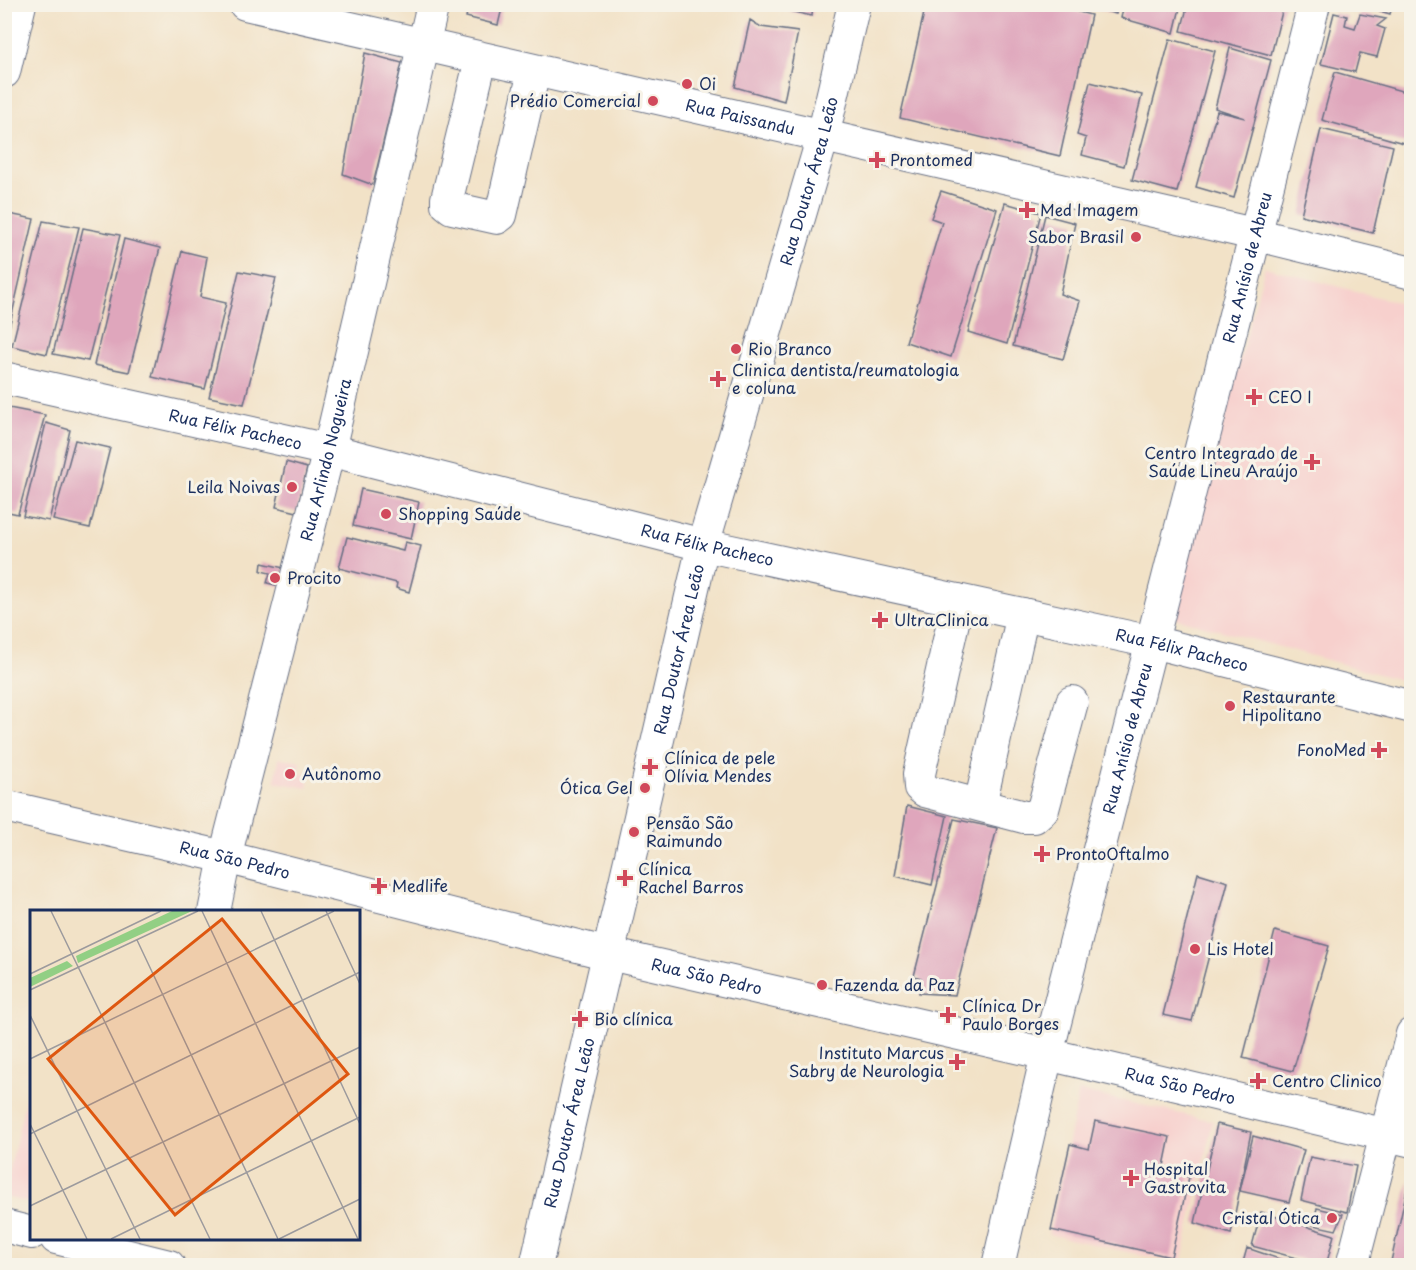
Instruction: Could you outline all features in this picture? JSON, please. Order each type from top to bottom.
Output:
[{"type":"street","points":[[4,72],[20,4]]},
{"type":"street","name":"Rua Paissandu","points":[[245,4],[1254,234],[1412,273]]},
{"type":"street","name":"Rua Arlindo Nogueira","points":[[214,910],[225,857],[329,450],[433,4]]},
{"type":"street","name":"Rua Doutor Área Leão","points":[[536,1266],[703,545],[824,136],[854,4]]},
{"type":"street","name":"Rua Anísio de Abreu","points":[[998,1266],[1047,1054],[1314,4]]},
{"type":"street","points":[[482,59],[447,204],[452,208],[497,218],[501,216],[534,70]]},
{"type":"street","name":"Rua Félix Pacheco","points":[[4,378],[329,450],[703,545],[1152,642],[1412,707]]},
{"type":"street","points":[[958,600],[919,774],[920,787],[925,791],[1024,817],[1034,817],[1043,809],[1072,702]]},
{"type":"street","points":[[980,805],[1023,614]]},
{"type":"street","name":"Rua São Pedro","points":[[4,806],[225,857],[609,954],[1047,1054],[1399,1138]]},
{"type":"street","points":[[1352,1266],[1399,1138],[1412,1034]]},
{"type":"street","points":[[4,1226],[30,1232]]},
{"type":"street","points":[[61,1240],[150,1257]]},
{"type":"shaded area","name":"Centro Integrado de Saúde Lineu Araújo","points":[[1265,267],[1411,306],[1411,683],[1171,617]]},
{"type":"shaded area","name":"Autônomo","points":[[279,758],[300,762],[298,773],[309,775],[307,788],[275,782]]},
{"type":"shaded area","points":[[30,1079],[30,1203],[4,1195]]},
{"type":"shaded area","name":"Hospital Gastrovita","points":[[1079,1091],[1213,1121],[1181,1264],[1048,1234]]},
{"type":"building","points":[[469,4],[503,4],[498,25],[466,17]]},
{"type":"building","points":[[790,4],[813,4],[812,16],[789,11]]},
{"type":"building","points":[[926,4],[1047,4],[1091,15],[1060,156],[900,118]]},
{"type":"building","points":[[1079,4],[1118,4],[1116,14]]},
{"type":"building","points":[[1124,4],[1181,4],[1174,33],[1121,18]]},
{"type":"building","points":[[1188,4],[1284,4],[1271,55],[1181,31]]},
{"type":"building","points":[[1357,4],[1393,4],[1390,14]]},
{"type":"building","points":[[1334,13],[1347,16],[1345,25],[1355,28],[1360,14],[1386,19],[1377,26],[1385,29],[1377,57],[1360,53],[1355,72],[1321,64]]},
{"type":"building","points":[[750,20],[761,27],[798,32],[784,101],[735,87]]},
{"type":"building","points":[[1170,39],[1215,51],[1177,192],[1132,180]]},
{"type":"building","points":[[1230,48],[1271,60],[1234,198],[1196,187],[1217,111],[1245,118],[1215,108]]},
{"type":"building","points":[[365,53],[402,63],[373,185],[343,174]]},
{"type":"building","points":[[1335,72],[1412,94],[1412,130],[1407,144],[1322,120]]},
{"type":"building","points":[[1090,82],[1142,95],[1124,166],[1082,155],[1086,138],[1077,135]]},
{"type":"building","points":[[1321,129],[1393,146],[1373,233],[1301,215]]},
{"type":"building","points":[[941,191],[997,209],[951,357],[906,342],[942,222],[931,218]]},
{"type":"building","points":[[1005,203],[1041,213],[1007,344],[968,332]]},
{"type":"building","points":[[4,213],[34,219],[5,345],[4,345]]},
{"type":"building","points":[[1045,215],[1075,223],[1060,294],[1080,301],[1063,359],[1013,346]]},
{"type":"building","points":[[43,221],[79,227],[47,354],[12,346]]},
{"type":"building","points":[[83,228],[120,235],[88,361],[53,354]]},
{"type":"building","points":[[124,239],[160,248],[129,372],[94,365]]},
{"type":"building","points":[[182,251],[207,257],[200,297],[226,303],[205,389],[152,377]]},
{"type":"building","points":[[239,271],[276,278],[244,404],[209,397]]},
{"type":"building","points":[[4,407],[45,415],[18,514],[4,511]]},
{"type":"building","points":[[46,423],[70,430],[49,521],[23,516]]},
{"type":"building","points":[[75,440],[110,448],[90,528],[53,520]]},
{"type":"building","name":"Leila Noivas","points":[[286,462],[307,468],[297,512],[276,507]]},
{"type":"building","name":"Shopping Saúde","points":[[361,489],[419,502],[411,539],[353,526]]},
{"type":"building","points":[[347,537],[403,551],[405,542],[421,546],[409,592],[396,588],[397,583],[339,568]]},
{"type":"building","name":"Procito","points":[[262,563],[284,568],[280,586],[267,583],[270,573],[261,571]]},
{"type":"building","points":[[907,806],[947,816],[932,885],[895,876]]},
{"type":"building","points":[[954,819],[997,828],[955,995],[919,993],[921,978],[914,976]]},
{"type":"building","name":"Lis Hotel","points":[[1198,873],[1228,882],[1192,1021],[1163,1015]]},
{"type":"building","points":[[1275,931],[1329,946],[1293,1071],[1243,1058]]},
{"type":"building","name":"Hospital Gastrovita","points":[[1095,1121],[1170,1137],[1163,1171],[1189,1177],[1171,1257],[1051,1230],[1070,1144],[1089,1149]]},
{"type":"building","points":[[1217,1124],[1251,1132],[1231,1234],[1195,1223]]},
{"type":"building","points":[[1253,1136],[1304,1150],[1289,1202],[1240,1191]]},
{"type":"building","points":[[1310,1157],[1356,1166],[1347,1212],[1301,1200]]},
{"type":"building","points":[[1409,1180],[1412,1266],[1390,1266]]},
{"type":"building","points":[[1317,1208],[1343,1214],[1336,1230],[1313,1225]]},
{"type":"building","points":[[1261,1212],[1334,1235],[1326,1266],[1252,1246]]},
{"type":"building","points":[[1247,1248],[1297,1265],[1297,1266],[1242,1266]]},
{"type":"place","name":"Oi","points":[[687,84]]},
{"type":"place","name":"Prédio Comercial","points":[[653,101]]},
{"type":"place","name":"Prontomed","points":[[877,160]]},
{"type":"place","name":"Med Imagem","points":[[1027,210]]},
{"type":"place","name":"Sabor Brasil","points":[[1136,237]]},
{"type":"place","name":"Rio Branco","points":[[736,349]]},
{"type":"place","name":"Clinica dentista/reumatologia e coluna","points":[[718,379]]},
{"type":"place","name":"CEO I","points":[[1254,397]]},
{"type":"place","name":"Centro Integrado de Saúde Lineu Araújo","points":[[1312,462]]},
{"type":"place","name":"Leila Noivas","points":[[292,487]]},
{"type":"place","name":"Shopping Saúde","points":[[386,514]]},
{"type":"place","name":"Procito","points":[[275,578]]},
{"type":"place","name":"UltraClinica","points":[[880,620]]},
{"type":"place","name":"Restaurante Hipolitano","points":[[1230,706]]},
{"type":"place","name":"FonoMed","points":[[1379,750]]},
{"type":"place","name":"Clínica de pele Olívia Mendes","points":[[650,767]]},
{"type":"place","name":"Autônomo","points":[[290,774]]},
{"type":"place","name":"Ótica Gel","points":[[645,788]]},
{"type":"place","name":"Pensão São Raimundo","points":[[634,832]]},
{"type":"place","name":"ProntoOftalmo","points":[[1042,854]]},
{"type":"place","name":"Clínica Rachel Barros","points":[[625,878]]},
{"type":"place","name":"Medlife","points":[[379,886]]},
{"type":"place","name":"Lis Hotel","points":[[1195,949]]},
{"type":"place","name":"Fazenda da Paz","points":[[822,985]]},
{"type":"place","name":"Clínica Dr Paulo Borges","points":[[948,1015]]},
{"type":"place","name":"Bio clínica","points":[[580,1019]]},
{"type":"place","name":"Instituto Marcus Sabry de Neurologia","points":[[957,1062]]},
{"type":"place","name":"Centro Clinico","points":[[1258,1081]]},
{"type":"place","name":"Hospital Gastrovita","points":[[1131,1178]]},
{"type":"place","name":"Cristal Ótica","points":[[1332,1218]]}]
